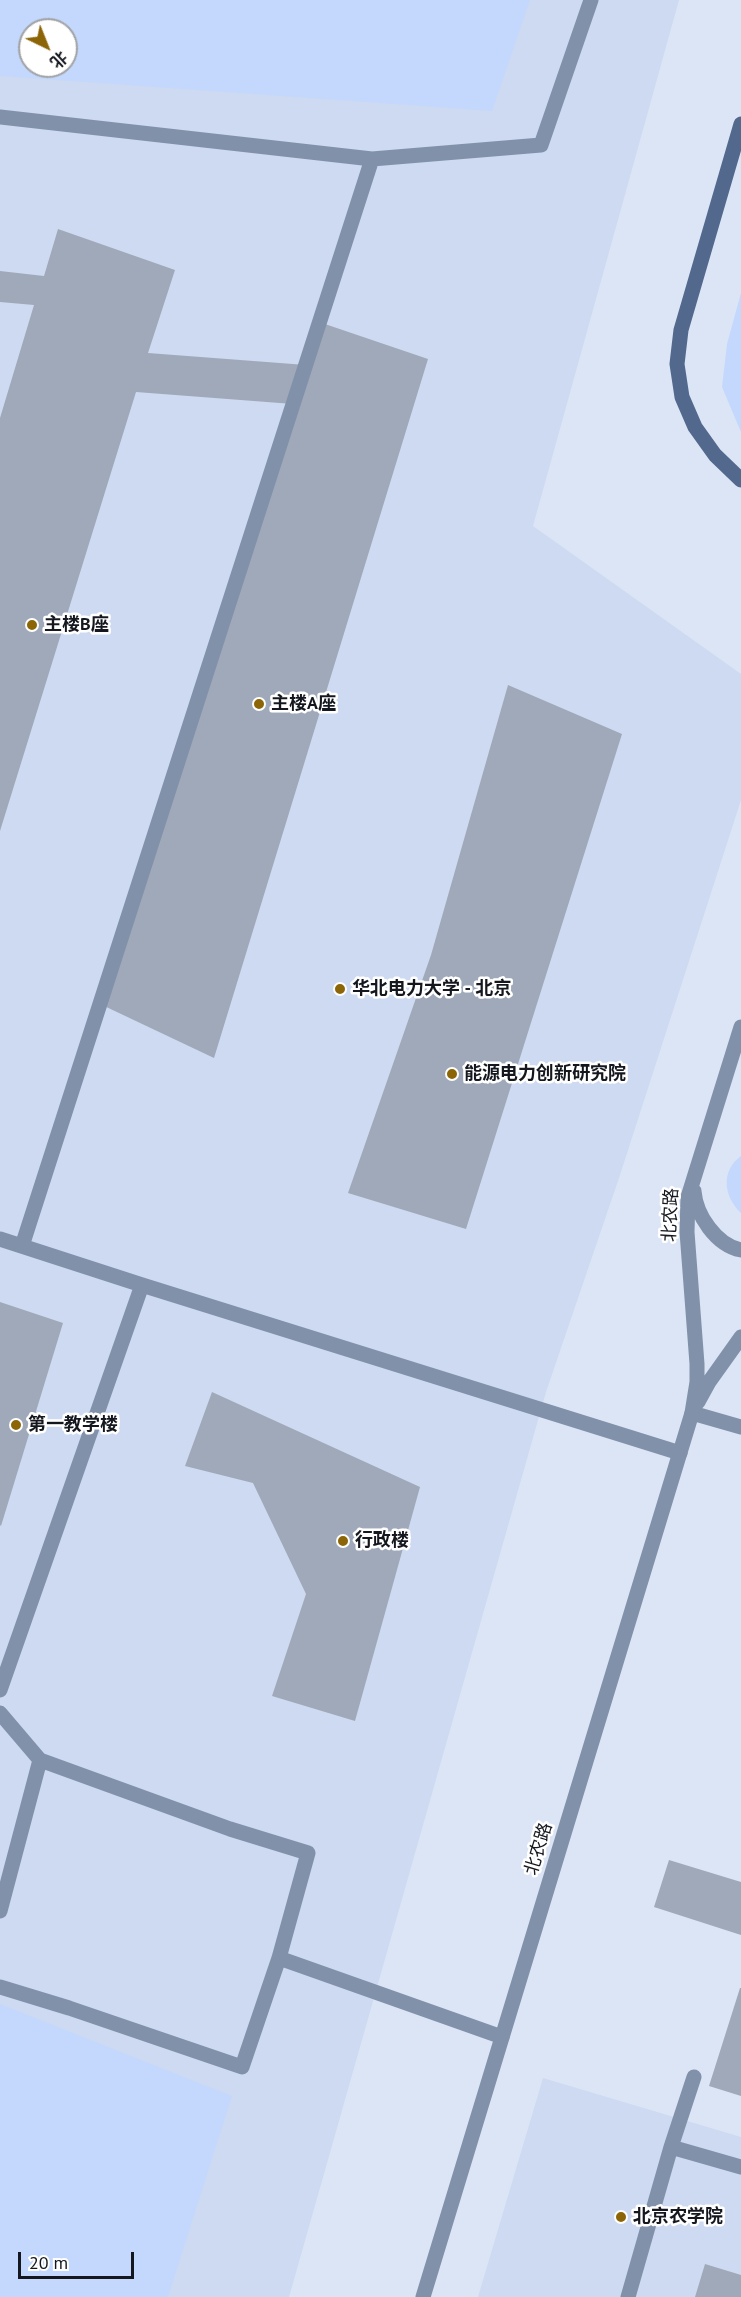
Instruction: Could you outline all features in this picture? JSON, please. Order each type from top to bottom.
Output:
[{"type":"main road","points":[[741,124],[681,330],[676,364],[682,397],[695,427],[715,455],[741,480]]},
{"type":"street","points":[[0,117],[372,159],[541,145],[591,0]]},
{"type":"street","points":[[22,1246],[372,159]]},
{"type":"street","name":"北农路","points":[[423,2297],[692,1413],[697,1382],[697,1364],[687,1232],[688,1197],[741,1027]]},
{"type":"street","points":[[693,1179],[695,1201],[701,1216],[723,1240],[741,1250]]},
{"type":"street","points":[[0,1239],[142,1286],[680,1453]]},
{"type":"street","points":[[0,1690],[142,1286]]},
{"type":"street","name":"北农路","points":[[692,1413],[709,1383],[741,1337]]},
{"type":"street","points":[[692,1413],[741,1427]]},
{"type":"street","points":[[0,1713],[40,1760],[230,1829],[308,1853],[279,1958],[242,2067],[0,1987]]},
{"type":"street","points":[[0,1911],[40,1760]]},
{"type":"street","points":[[279,1958],[502,2037]]},
{"type":"street","points":[[628,2297],[671,2147],[694,2077]]},
{"type":"street","points":[[671,2147],[741,2167]]},
{"type":"shaded area","name":"华北电力大学 - 北京","points":[[0,0],[679,0],[533,526],[741,674],[741,800],[619,1178],[546,1392],[289,2297],[0,2297]]},
{"type":"shaded area","points":[[0,0],[530,0],[492,111],[28,78],[78,78],[78,18],[18,18],[18,77],[0,76]]},
{"type":"shaded area","points":[[741,293],[741,432],[722,387],[727,344]]},
{"type":"shaded area","points":[[741,1156],[741,1213],[735,1207],[728,1192],[727,1176],[734,1162]]},
{"type":"shaded area","points":[[0,2004],[232,2096],[168,2297],[0,2297]]},
{"type":"shaded area","name":"北京农学院","points":[[543,2078],[741,2137],[741,2297],[478,2297]]},
{"type":"building","name":"主楼A座","points":[[58,229],[175,270],[148,353],[306,365],[319,322],[428,359],[214,1058],[100,1004],[293,404],[136,392],[0,831],[0,418],[34,305],[0,302],[0,271],[44,276]]},
{"type":"building","name":"能源电力创新研究院","points":[[508,685],[622,734],[466,1229],[348,1193],[431,955]]},
{"type":"building","name":"第一教学楼","points":[[0,1302],[63,1323],[1,1526],[0,1525]]},
{"type":"building","name":"行政楼","points":[[212,1392],[420,1487],[355,1721],[272,1696],[306,1594],[253,1483],[185,1466]]},
{"type":"building","points":[[669,1860],[741,1882],[741,1935],[654,1907]]},
{"type":"building","points":[[741,1988],[741,2096],[709,2086]]},
{"type":"building","points":[[705,2264],[741,2275],[741,2297],[695,2297]]},
{"type":"place","name":"主楼B座","points":[[32,625]]},
{"type":"place","name":"主楼A座","points":[[259,704]]},
{"type":"place","name":"华北电力大学 - 北京","points":[[340,989]]},
{"type":"place","name":"能源电力创新研究院","points":[[452,1074]]},
{"type":"place","name":"第一教学楼","points":[[16,1425]]},
{"type":"place","name":"行政楼","points":[[343,1541]]},
{"type":"place","name":"北京农学院","points":[[621,2217]]}]
